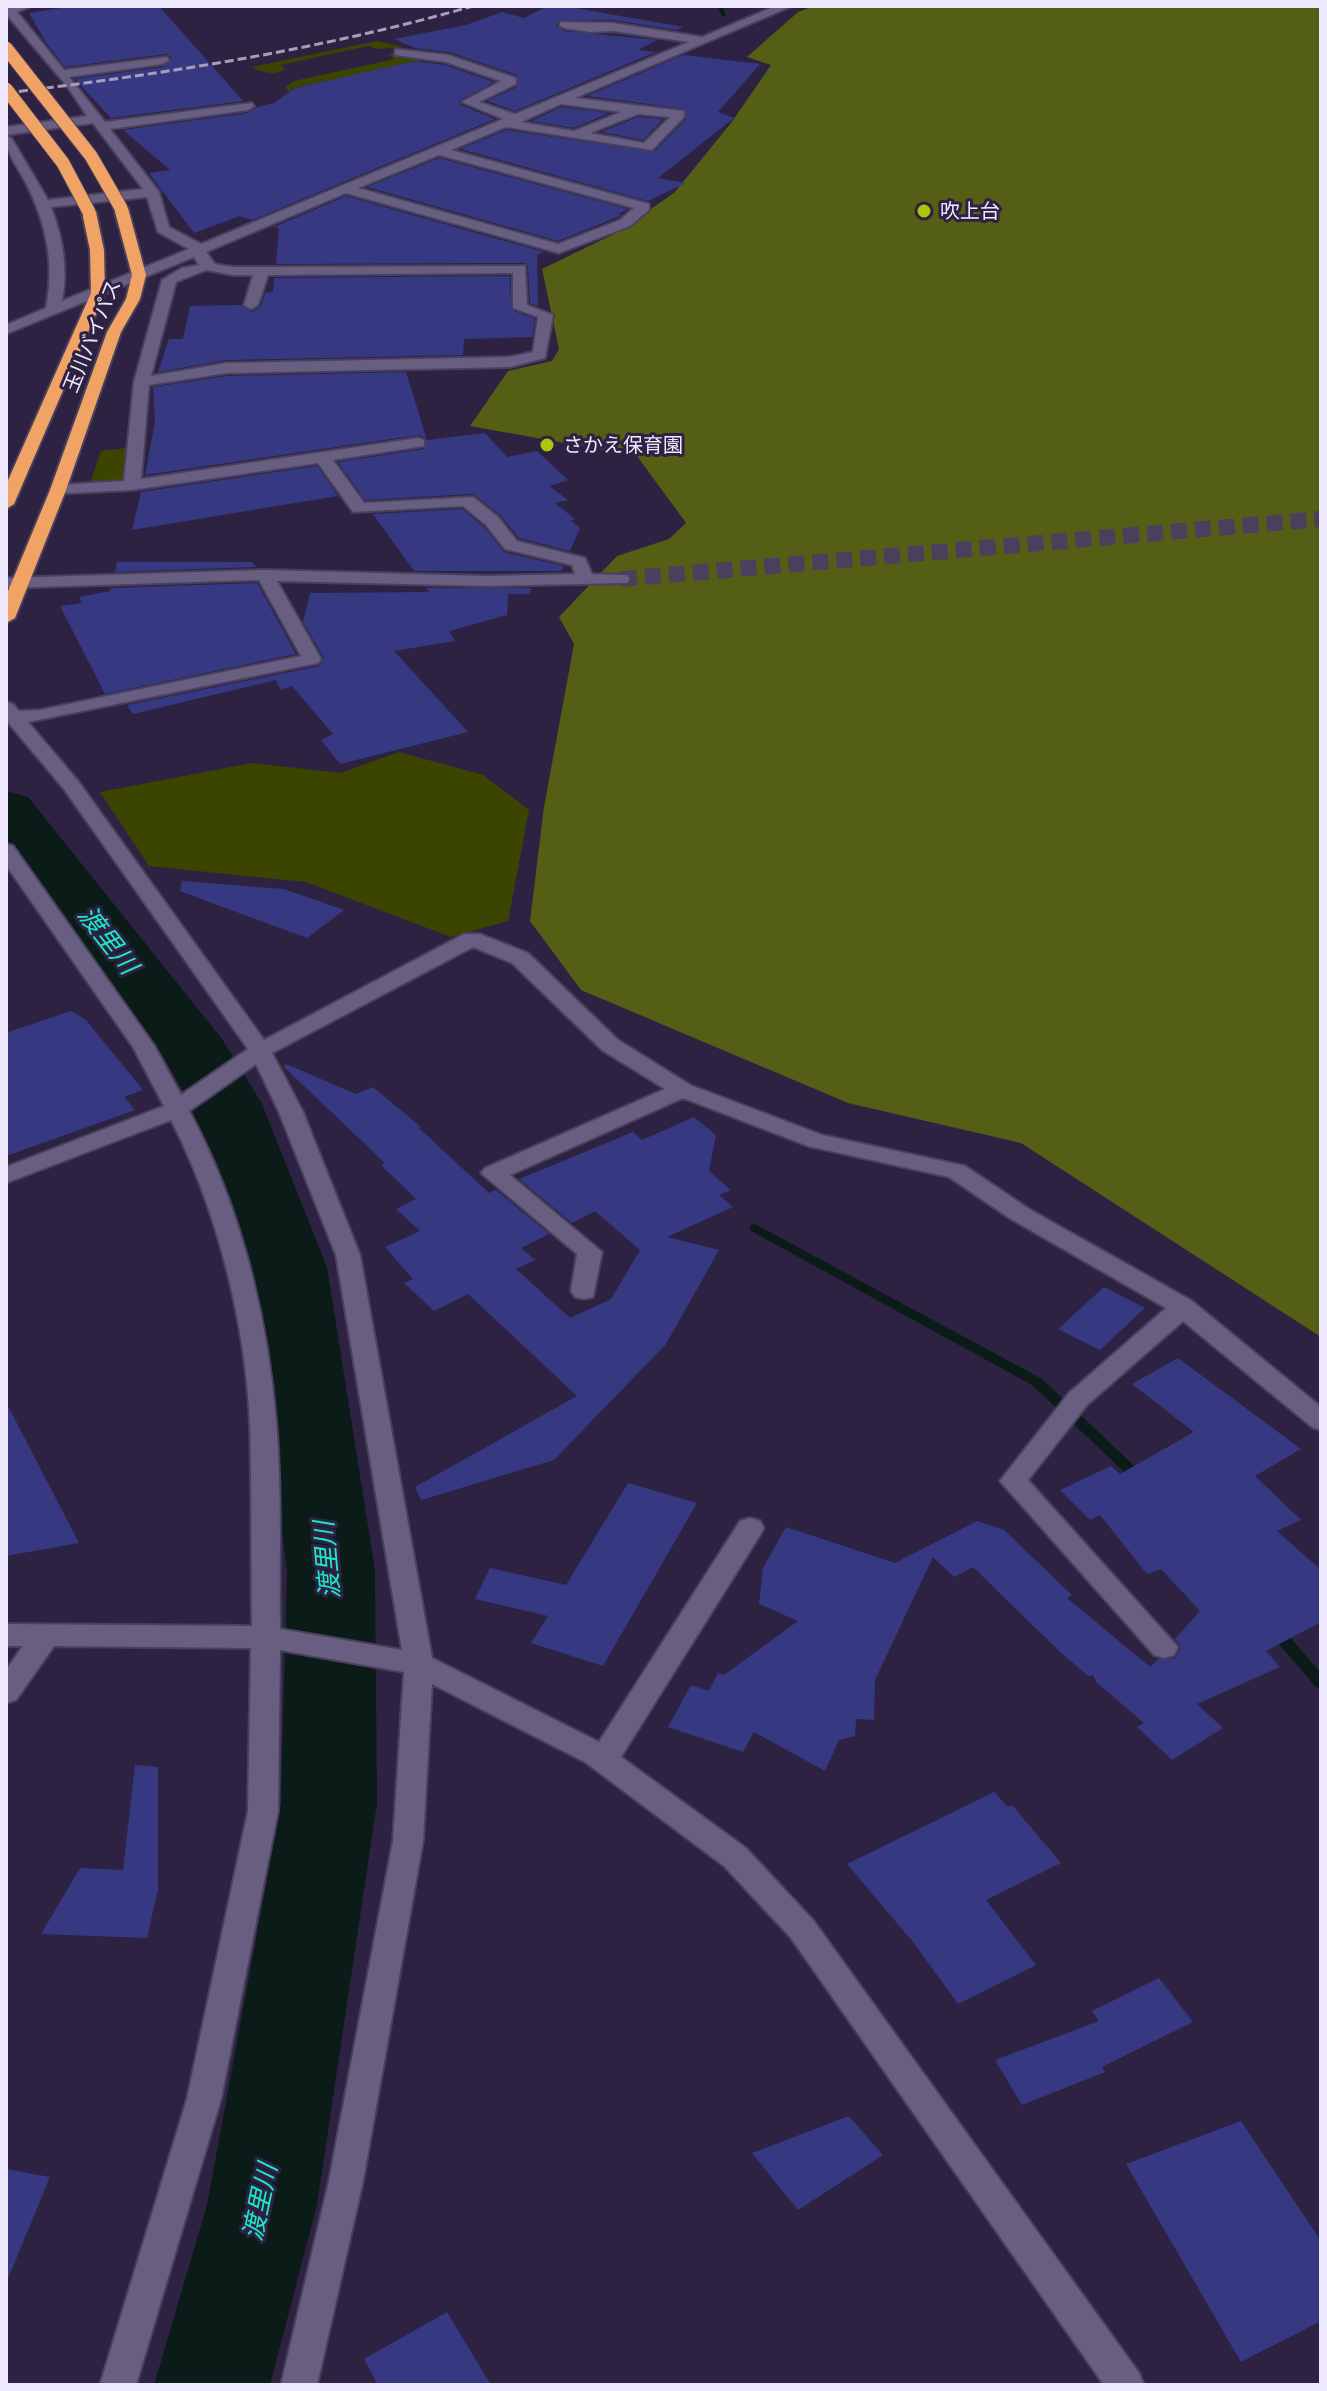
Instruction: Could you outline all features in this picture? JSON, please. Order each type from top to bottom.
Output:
[{"type":"highway","name":"玉川バイパス","points":[[6,48],[91,156],[121,208],[139,275],[133,299],[114,332],[58,490],[13,583],[6,618]]},
{"type":"highway","name":"玉川バイパス","points":[[6,89],[80,188],[97,250],[98,293],[6,504]]},
{"type":"street","points":[[26,6],[10,11],[152,192],[163,229],[170,235],[193,243],[199,260],[208,268]]},
{"type":"street","points":[[6,330],[786,6]]},
{"type":"street","points":[[564,24],[590,28],[613,27],[703,41]]},
{"type":"street","points":[[399,52],[448,59],[512,81],[468,102],[511,121],[647,147],[680,114],[560,100]]},
{"type":"street","points":[[67,82],[163,60]]},
{"type":"street","points":[[6,131],[248,106]]},
{"type":"street","points":[[577,134],[637,110]]},
{"type":"street","points":[[6,139],[12,159],[45,204],[53,223],[57,258],[57,296],[53,311]]},
{"type":"street","points":[[349,190],[559,249],[625,223],[644,207],[441,151]]},
{"type":"street","points":[[45,204],[152,192]]},
{"type":"street","points":[[132,485],[142,382],[169,280],[187,271],[208,268],[262,271],[520,269],[520,308],[546,315],[540,355],[510,362],[227,368],[142,382]]},
{"type":"street","points":[[251,305],[262,271]]},
{"type":"street","points":[[58,490],[132,485],[418,443]]},
{"type":"street","points":[[324,459],[359,508],[467,501],[492,521],[511,545],[579,562],[586,580]]},
{"type":"street","points":[[11,713],[40,716],[312,659],[265,575]]},
{"type":"street","points":[[13,583],[265,575],[489,581],[621,579]]},
{"type":"street","points":[[11,713],[71,785],[260,1051],[291,1112],[348,1255],[419,1664],[408,1841],[346,2181],[299,2385]]},
{"type":"street","points":[[6,850],[136,1035],[204,1160],[236,1259],[254,1349],[263,1422],[266,1637],[263,1811],[204,2099],[118,2385]]},
{"type":"street","points":[[6,1176],[175,1110],[260,1051],[472,939],[520,958],[610,1045],[682,1090],[816,1141],[957,1171],[1020,1214],[1183,1307],[1321,1421]]},
{"type":"street","points":[[584,1291],[590,1252],[493,1173],[682,1090]]},
{"type":"street","points":[[1164,1647],[1013,1481],[1069,1410],[1183,1307]]},
{"type":"street","points":[[604,1759],[750,1528]]},
{"type":"street","points":[[6,1692],[47,1634]]},
{"type":"street","points":[[6,1635],[266,1637],[419,1664],[604,1759],[735,1857],[802,1929],[1126,2385]]},
{"type":"green space","points":[[814,6],[1321,6],[1321,1337],[1021,1143],[848,1103],[581,990],[530,921],[544,807],[574,644],[559,617],[617,556],[669,539],[686,523],[637,456],[470,426],[508,371],[552,361],[559,349],[542,269],[616,233],[674,193],[731,123],[771,65],[747,57],[798,12]]},
{"type":"green space","points":[[377,41],[404,47],[376,49],[369,46],[280,65],[286,69],[273,73],[252,67]]},
{"type":"green space","points":[[388,54],[429,59],[294,88],[288,92],[286,87],[294,81],[395,59]]},
{"type":"green space","points":[[126,448],[123,481],[90,483],[101,451]]},
{"type":"green space","points":[[399,752],[483,775],[529,810],[508,921],[451,937],[306,882],[149,866],[100,792],[252,763],[340,773]]},
{"type":"building","points":[[74,6],[159,6],[243,101],[111,118],[75,79],[163,67],[172,58],[167,54],[65,67],[29,13]]},
{"type":"building","points":[[548,6],[564,6],[683,27],[677,30],[613,20],[558,20],[557,26],[564,31],[657,40],[638,50],[656,52],[515,111],[487,101],[517,87],[517,75],[449,52],[415,48],[394,39],[466,25],[502,12],[524,18]]},
{"type":"building","points":[[683,55],[760,64],[718,112],[734,118],[658,178],[686,183],[648,201],[460,149],[506,130],[654,152],[686,119],[686,109],[587,96]]},
{"type":"building","points":[[415,61],[445,65],[494,82],[459,101],[461,105],[495,119],[252,220],[240,216],[194,233],[149,173],[170,170],[123,130],[248,113],[274,103],[295,88]]},
{"type":"building","points":[[561,107],[609,113],[574,128],[531,121]]},
{"type":"building","points":[[638,117],[663,119],[643,140],[601,132]]},
{"type":"building","points":[[439,158],[628,209],[618,217],[558,241],[367,187]]},
{"type":"building","points":[[346,196],[544,252],[537,255],[538,306],[530,303],[528,266],[525,263],[276,264],[279,229],[274,227]]},
{"type":"building","points":[[510,276],[511,310],[535,319],[532,337],[464,339],[463,355],[227,360],[158,372],[169,339],[183,339],[190,306],[241,305],[252,312],[261,306],[265,293],[273,292],[274,278]]},
{"type":"building","points":[[406,372],[427,440],[485,433],[507,457],[537,451],[568,480],[549,486],[568,500],[555,503],[575,519],[571,521],[580,528],[570,551],[519,538],[500,515],[473,494],[365,500],[338,462],[424,449],[426,438],[419,435],[145,475],[155,422],[153,387],[227,376]]},
{"type":"building","points":[[317,466],[338,496],[132,530],[141,492]]},
{"type":"building","points":[[462,509],[484,527],[504,552],[564,566],[561,571],[414,571],[373,514]]},
{"type":"building","points":[[117,562],[252,562],[256,567],[115,572]]},
{"type":"building","points":[[257,583],[296,654],[105,694],[60,606],[82,603],[79,597],[110,591],[111,588]]},
{"type":"building","points":[[426,588],[531,588],[530,594],[508,594],[507,615],[449,631],[455,641],[394,651],[468,732],[340,764],[321,740],[333,734],[292,686],[281,690],[276,680],[133,714],[127,705],[319,666],[324,658],[303,622],[310,593],[429,592]]},
{"type":"building","points":[[182,881],[284,889],[344,910],[307,938],[180,891]]},
{"type":"building","points":[[71,1011],[86,1020],[143,1090],[124,1097],[135,1110],[6,1156],[6,1033]]},
{"type":"building","points":[[286,1064],[356,1094],[373,1087],[421,1127],[489,1193],[496,1190],[549,1234],[521,1248],[535,1260],[516,1269],[570,1318],[611,1299],[640,1250],[595,1211],[572,1223],[519,1179],[633,1132],[642,1140],[694,1117],[716,1135],[709,1171],[731,1190],[719,1195],[733,1207],[667,1237],[719,1250],[666,1344],[554,1460],[421,1500],[415,1487],[577,1396],[468,1294],[434,1311],[404,1283],[413,1279],[385,1247],[420,1231],[396,1209],[416,1199],[381,1165],[385,1163],[284,1067]]},
{"type":"building","points":[[1104,1287],[1145,1308],[1100,1350],[1058,1329]]},
{"type":"building","points":[[1178,1358],[1301,1449],[1255,1476],[1301,1520],[1277,1531],[1321,1570],[1321,1622],[1266,1651],[1280,1667],[1197,1704],[1223,1728],[1172,1760],[1137,1727],[1144,1723],[1096,1682],[1093,1675],[1088,1676],[1058,1650],[973,1567],[954,1577],[933,1557],[875,1680],[874,1720],[856,1719],[855,1736],[839,1740],[825,1771],[754,1732],[743,1752],[668,1727],[691,1685],[709,1691],[718,1673],[724,1675],[798,1621],[759,1604],[763,1568],[786,1527],[895,1563],[977,1521],[1004,1530],[1072,1595],[1067,1598],[1150,1667],[1158,1659],[1175,1658],[1181,1647],[1175,1639],[1200,1611],[1161,1569],[1147,1574],[1100,1515],[1090,1520],[1060,1490],[1111,1466],[1120,1474],[1194,1432],[1132,1384]]},
{"type":"building","points":[[6,1402],[79,1543],[6,1556]]},
{"type":"building","points":[[628,1483],[697,1503],[603,1666],[531,1643],[548,1616],[475,1599],[490,1568],[566,1585]]},
{"type":"building","points":[[135,1765],[158,1767],[158,1889],[147,1938],[41,1934],[80,1868],[123,1870]]},
{"type":"building","points":[[994,1792],[1008,1807],[1012,1805],[1061,1863],[986,1900],[1036,1965],[958,2004],[913,1942],[847,1864]]},
{"type":"building","points":[[1159,1978],[1193,2022],[1102,2067],[1105,2072],[1022,2105],[995,2060],[1099,2021],[1092,2011]]},
{"type":"building","points":[[849,2116],[883,2155],[798,2210],[752,2153]]},
{"type":"building","points":[[1241,2121],[1321,2241],[1321,2321],[1241,2362],[1126,2164]]},
{"type":"building","points":[[6,2169],[50,2177],[7,2281],[6,2281]]},
{"type":"building","points":[[447,2312],[491,2385],[378,2385],[364,2359]]},
{"type":"waterway","points":[[720,6],[724,15]]},
{"type":"waterway","name":"渡里川","points":[[6,810],[197,1054],[226,1104],[288,1267],[331,1570],[329,1803],[262,2205],[212,2385]]},
{"type":"waterway","points":[[755,1228],[1037,1382],[1139,1478]]},
{"type":"waterway","points":[[1276,1631],[1321,1683]]},
{"type":"tunnel","points":[[621,579],[1321,519]]},
{"type":"railway","points":[[6,93],[241,59],[415,22],[473,6]]},
{"type":"place","name":"吹上台","points":[[924,211]]},
{"type":"place","name":"さかえ保育園","points":[[547,445]]}]
